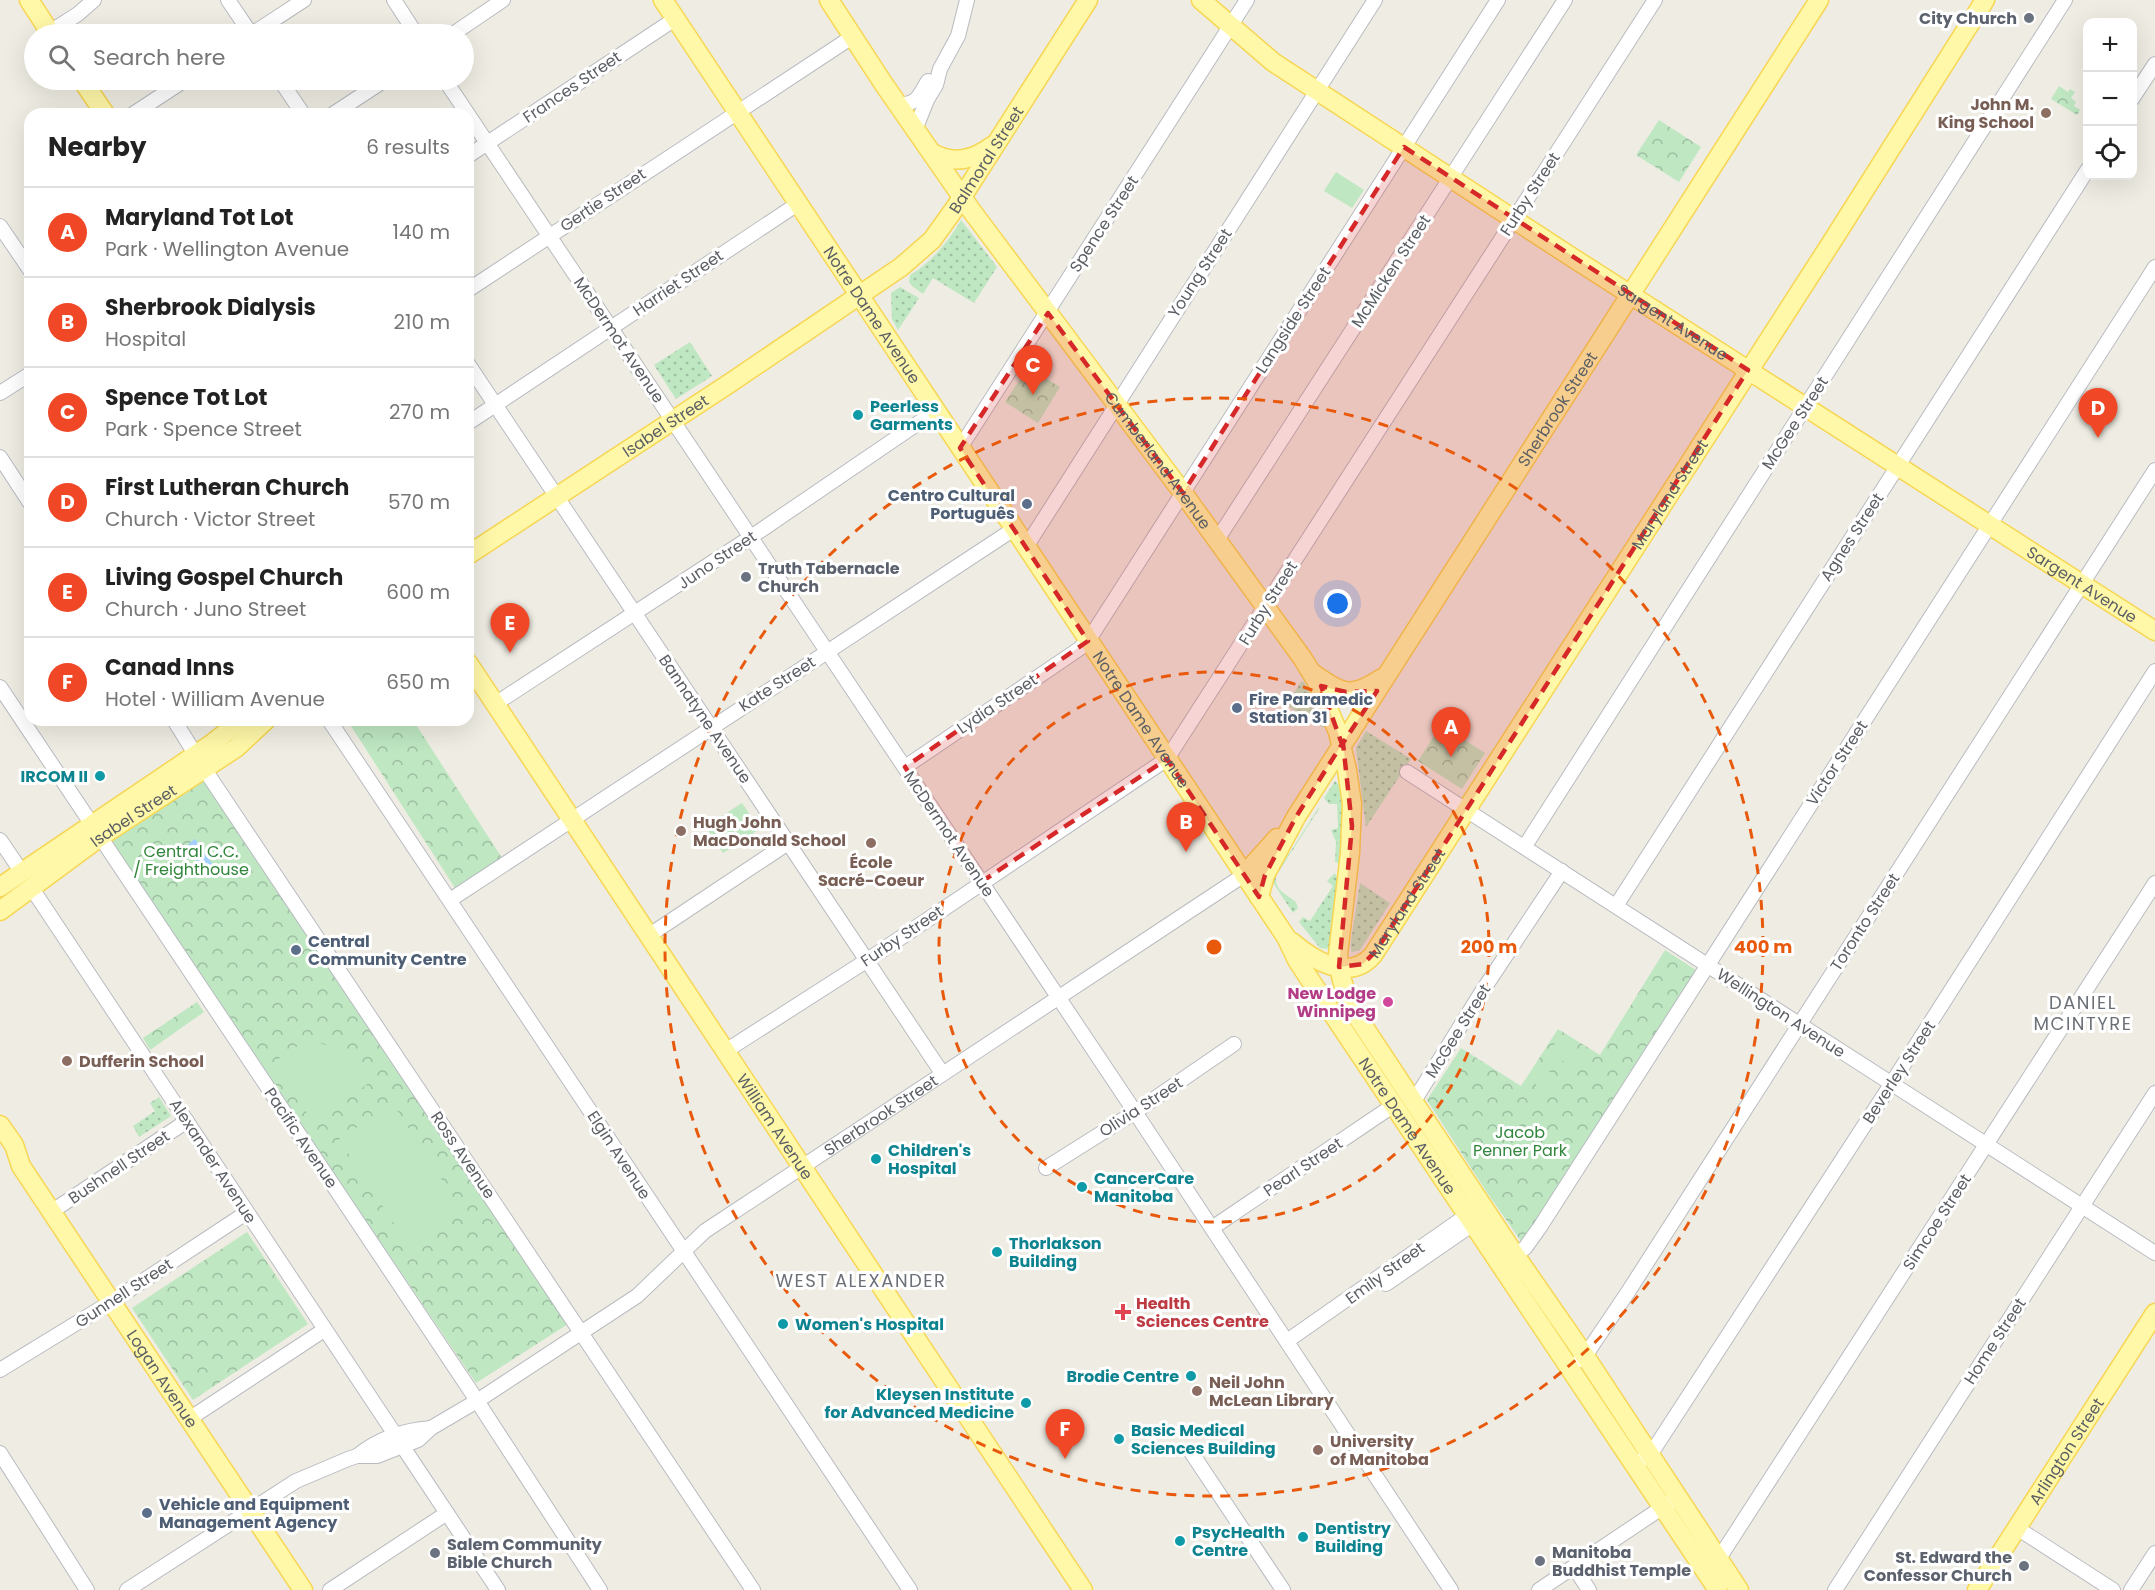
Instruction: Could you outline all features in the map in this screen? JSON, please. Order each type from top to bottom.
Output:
[{"type":"main road","points":[[29,0],[45,24]]},
{"type":"main road","name":"Notre Dame Avenue","points":[[663,0],[1286,937],[1311,982],[1394,1105],[1478,1214],[1515,1255],[1585,1356],[1650,1454],[1671,1502],[1718,1590]]},
{"type":"main road","name":"Balmoral Street","points":[[860,296],[926,246],[945,224],[1088,0]]},
{"type":"main road","name":"Sargent Avenue","points":[[1201,0],[1273,62],[1514,220],[2155,631]]},
{"type":"main road","name":"Sherbrook Street","points":[[1259,897],[1265,875],[1296,817],[1819,0]]},
{"type":"main road","name":"Maryland Street","points":[[1339,967],[1357,966],[1368,961],[1373,955],[1985,0]]},
{"type":"main road","name":"Cumberland Avenue","points":[[832,2],[852,37],[962,197],[1183,493],[1312,673],[1328,706],[1341,745],[1350,792],[1352,826],[1340,931],[1339,967]]},
{"type":"main road","points":[[89,90],[101,108]]},
{"type":"main road","points":[[932,153],[946,159],[962,160],[982,153],[997,142]]},
{"type":"main road","name":"Isabel Street","points":[[474,551],[860,296]]},
{"type":"main road","name":"William Avenue","points":[[474,672],[1083,1590]]},
{"type":"main road","points":[[1312,673],[1336,690],[1350,693],[1366,688],[1387,675]]},
{"type":"main road","name":"Isabel Street","points":[[0,910],[26,879],[200,761],[237,726]]},
{"type":"main road","name":"Isabel Street","points":[[200,761],[236,748],[260,726]]},
{"type":"main road","name":"Sherbrook Street","points":[[1244,875],[1296,817]]},
{"type":"main road","name":"Isabel Street","points":[[0,887],[26,879]]},
{"type":"main road","points":[[1286,937],[1314,959],[1339,967]]},
{"type":"main road","name":"Notre Dame Avenue","points":[[1339,967],[1348,999],[1414,1101],[1569,1367],[1634,1465],[1671,1502],[1739,1590]]},
{"type":"main road","name":"Logan Avenue","points":[[0,1125],[14,1145],[21,1166],[303,1590]]},
{"type":"main road","name":"Logan Avenue","points":[[0,1147],[5,1154],[21,1166]]},
{"type":"main road","name":"Arlington Street","points":[[1977,1590],[2155,1313]]},
{"type":"street","points":[[64,24],[94,0]]},
{"type":"street","points":[[228,0],[245,24]]},
{"type":"street","points":[[267,24],[304,0]]},
{"type":"street","points":[[394,0],[410,24]]},
{"type":"street","points":[[468,24],[503,0]]},
{"type":"street","points":[[915,130],[927,100],[936,85],[940,69],[958,36],[967,0]]},
{"type":"street","name":"Spence Street","points":[[960,448],[1247,0]]},
{"type":"street","name":"Young Street","points":[[1026,547],[1375,0]]},
{"type":"street","name":"Langside Street","points":[[1088,641],[1498,0]]},
{"type":"street","name":"McMicken Street","points":[[1217,540],[1565,0]]},
{"type":"street","name":"Furby Street","points":[[724,1052],[866,961],[1167,759],[1655,0]]},
{"type":"street","name":"McGee Street","points":[[1525,846],[2065,0]]},
{"type":"street","name":"Frances Street","points":[[474,152],[675,19]]},
{"type":"street","name":"Gertie Street","points":[[474,286],[852,37]]},
{"type":"street","points":[[2137,93],[2155,64]]},
{"type":"street","points":[[898,105],[911,104],[915,101],[929,80],[940,69]]},
{"type":"street","points":[[142,108],[170,90]]},
{"type":"street","points":[[287,90],[299,108]]},
{"type":"street","points":[[342,108],[370,90]]},
{"type":"street","name":"McDermot Avenue","points":[[453,90],[465,108]]},
{"type":"street","name":"McDermot Avenue","points":[[474,122],[1451,1590]]},
{"type":"street","name":"Agnes Street","points":[[1616,906],[2083,177]]},
{"type":"street","name":"Harriet Street","points":[[474,419],[799,203]]},
{"type":"street","points":[[0,226],[24,261]]},
{"type":"street","name":"Victor Street","points":[[1515,1255],[1525,1248],[1540,1227],[2155,267]]},
{"type":"street","name":"Bannatyne Avenue","points":[[474,373],[942,1073]]},
{"type":"street","points":[[0,393],[24,378]]},
{"type":"street","name":"Juno Street","points":[[495,704],[751,537],[936,411]]},
{"type":"street","points":[[0,457],[24,494]]},
{"type":"street","name":"Toronto Street","points":[[1569,1367],[1585,1356],[1628,1292],[2155,470]]},
{"type":"street","name":"Kate Street","points":[[450,900],[1014,529]]},
{"type":"street","name":"Lydia Street","points":[[905,767],[1088,641]]},
{"type":"street","name":"Beverley Street","points":[[1634,1465],[1650,1454],[1891,1084],[2155,671]]},
{"type":"street","name":"Pacific Avenue","points":[[0,687],[24,723]]},
{"type":"street","name":"Pacific Avenue","points":[[26,726],[477,1401],[600,1590]]},
{"type":"street","name":"Ross Avenue","points":[[178,726],[753,1590]]},
{"type":"street","name":"Elgin Avenue","points":[[333,726],[682,1252],[910,1590]]},
{"type":"street","name":"Wellington Avenue","points":[[1407,772],[2155,1253]]},
{"type":"street","name":"Alexander Avenue","points":[[0,840],[498,1590]]},
{"type":"street","points":[[648,936],[788,843]]},
{"type":"street","name":"McGee Street","points":[[1414,1101],[1481,993],[1562,871]]},
{"type":"street","name":"Sherbrook Street","points":[[127,1590],[249,1509],[306,1476],[357,1456],[377,1456],[399,1441],[418,1440],[431,1428],[477,1401],[642,1292],[705,1231],[1244,875]]},
{"type":"street","name":"Simcoe Street","points":[[1718,1560],[2155,883]]},
{"type":"street","name":"Olivia Street","points":[[1046,1168],[1135,1112],[1234,1044]]},
{"type":"street","name":"Home Street","points":[[1835,1590],[2155,1093]]},
{"type":"street","name":"Pearl Street","points":[[1212,1228],[1394,1105]]},
{"type":"street","name":"Bushnell Street","points":[[51,1212],[187,1121]]},
{"type":"street","name":"Gunnell Street","points":[[0,1370],[111,1302],[246,1213]]},
{"type":"street","name":"Emily Street","points":[[1289,1344],[1478,1214]]},
{"type":"street","points":[[189,1419],[324,1330]]},
{"type":"street","points":[[1191,1452],[1283,1590]]},
{"type":"street","points":[[0,1453],[87,1590]]},
{"type":"street","points":[[1539,1590],[1671,1502]]},
{"type":"street","points":[[330,1590],[447,1513]]},
{"type":"street","points":[[2017,1528],[2113,1590]]},
{"type":"street","points":[[2131,1590],[2155,1553]]},
{"type":"street","points":[[1574,1567],[1589,1590]]},
{"type":"highlighted area","points":[[1404,147],[1748,370],[1376,951],[1363,964],[1339,967],[1352,826],[1343,743],[1377,691],[1346,692],[1321,686],[1342,744],[1296,817],[1265,875],[1259,897],[1167,759],[981,882],[905,767],[1088,641],[960,448],[1048,313],[1183,493]]},
{"type":"green space","points":[[2059,86],[2068,92],[2070,89],[2075,92],[2071,98],[2076,102],[2074,106],[2080,110],[2077,115],[2051,99]]},
{"type":"green space","points":[[1659,120],[1701,147],[1679,182],[1636,155]]},
{"type":"green space","points":[[1336,172],[1364,190],[1352,208],[1324,191]]},
{"type":"green space","points":[[961,220],[997,267],[974,303],[933,278],[923,294],[909,282],[910,275],[939,251]]},
{"type":"green space","points":[[900,287],[919,298],[898,330],[892,319],[891,293]]},
{"type":"green space","points":[[690,342],[712,376],[676,399],[654,365]]},
{"type":"green space","points":[[1028,367],[1060,387],[1038,423],[1005,402]]},
{"type":"green space","points":[[1301,682],[1304,682],[1315,703],[1324,728],[1286,705]]},
{"type":"green space","points":[[1441,725],[1485,753],[1462,789],[1418,761]]},
{"type":"green space","points":[[351,726],[417,726],[502,858],[455,888]]},
{"type":"green space","points":[[1366,731],[1411,759],[1366,827],[1356,748]]},
{"type":"green space","name":"Central C.C. / Freighthouse","points":[[206,779],[568,1324],[476,1383],[109,842]]},
{"type":"green space","points":[[1335,781],[1342,795],[1344,806],[1342,860],[1339,863],[1335,862],[1336,842],[1331,830],[1338,828],[1337,804],[1329,804],[1324,798]]},
{"type":"green space","points":[[742,803],[760,829],[742,840],[725,814]]},
{"type":"green space","points":[[1319,807],[1276,876],[1279,889],[1296,902],[1298,908],[1293,913],[1273,879]]},
{"type":"green space","points":[[723,815],[741,842],[723,853],[706,827]]},
{"type":"green space","points":[[1335,873],[1338,881],[1329,949],[1320,948],[1299,922],[1303,917],[1310,921],[1333,886],[1327,881]]},
{"type":"green space","points":[[1360,883],[1390,903],[1360,950],[1353,952],[1351,941]]},
{"type":"green space","name":"Jacob Penner Park","points":[[1665,950],[1696,970],[1525,1239],[1521,1241],[1427,1100],[1461,1048],[1521,1086],[1558,1029],[1600,1055]]},
{"type":"green space","points":[[197,1002],[204,1012],[150,1050],[143,1038]]},
{"type":"green space","points":[[1558,1039],[1585,1057],[1577,1070],[1549,1052]]},
{"type":"green space","points":[[303,1044],[322,1044],[344,1052],[359,1062],[373,1080],[318,1120],[312,1119],[271,1066],[287,1051]]},
{"type":"green space","points":[[1536,1071],[1554,1072],[1554,1092],[1536,1092]]},
{"type":"green space","points":[[159,1097],[171,1116],[139,1137],[133,1126],[155,1111],[150,1103]]},
{"type":"green space","points":[[393,1104],[462,1211],[408,1245],[339,1139]]},
{"type":"green space","points":[[247,1232],[308,1324],[193,1400],[132,1308]]},
{"type":"water","points":[[195,839],[213,865],[204,872],[186,846]]},
{"type":"place","name":"City Church","points":[[2029,18]]},
{"type":"place","name":"John M. King School","points":[[2046,113]]},
{"type":"place","name":"Spence Tot Lot","points":[[1033,395]]},
{"type":"place","name":"Peerless Garments","points":[[858,415]]},
{"type":"place","name":"First Lutheran Church","points":[[2098,438]]},
{"type":"place","name":"Centro Cultural Português","points":[[1027,504]]},
{"type":"place","name":"Truth Tabernacle Church","points":[[746,577]]},
{"type":"place","name":"Living Gospel Church","points":[[510,653]]},
{"type":"place","name":"Fire Paramedic Station 31","points":[[1237,708]]},
{"type":"place","name":"Maryland Tot Lot","points":[[1451,757]]},
{"type":"place","name":"IRCOM II","points":[[100,776]]},
{"type":"place","name":"Hugh John MacDonald School","points":[[681,831]]},
{"type":"place","name":"École Sacré-Coeur","points":[[871,843]]},
{"type":"place","name":"Sherbrook Dialysis","points":[[1186,852]]},
{"type":"place","name":"Central Community Centre","points":[[296,950]]},
{"type":"place","name":"New Lodge Winnipeg","points":[[1388,1002]]},
{"type":"place","name":"Dufferin School","points":[[67,1061]]},
{"type":"place","name":"Children's Hospital","points":[[876,1159]]},
{"type":"place","name":"CancerCare Manitoba","points":[[1082,1187]]},
{"type":"place","name":"Thorlakson Building","points":[[997,1252]]},
{"type":"place","name":"Health Sciences Centre","points":[[1123,1312]]},
{"type":"place","name":"Women's Hospital","points":[[783,1324]]},
{"type":"place","name":"Brodie Centre","points":[[1191,1376]]},
{"type":"place","name":"Neil John McLean Library","points":[[1197,1391]]},
{"type":"place","name":"Kleysen Institute for Advanced Medicine","points":[[1026,1403]]},
{"type":"place","name":"Basic Medical Sciences Building","points":[[1119,1439]]},
{"type":"place","name":"University of Manitoba","points":[[1318,1450]]},
{"type":"place","name":"Canad Inns","points":[[1065,1459]]},
{"type":"place","name":"Vehicle and Equipment Management Agency","points":[[147,1513]]},
{"type":"place","name":"Dentistry Building","points":[[1303,1537]]},
{"type":"place","name":"PsycHealth Centre","points":[[1180,1541]]},
{"type":"place","name":"Salem Community Bible Church","points":[[435,1553]]},
{"type":"place","name":"Manitoba Buddhist Temple","points":[[1540,1561]]},
{"type":"place","name":"St. Edward the Confessor Church","points":[[2024,1566]]},
{"type":"district","name":"DANIEL MCINTYRE","points":[[2083,1012]]},
{"type":"district","name":"WEST ALEXANDER","points":[[861,1280]]}]
